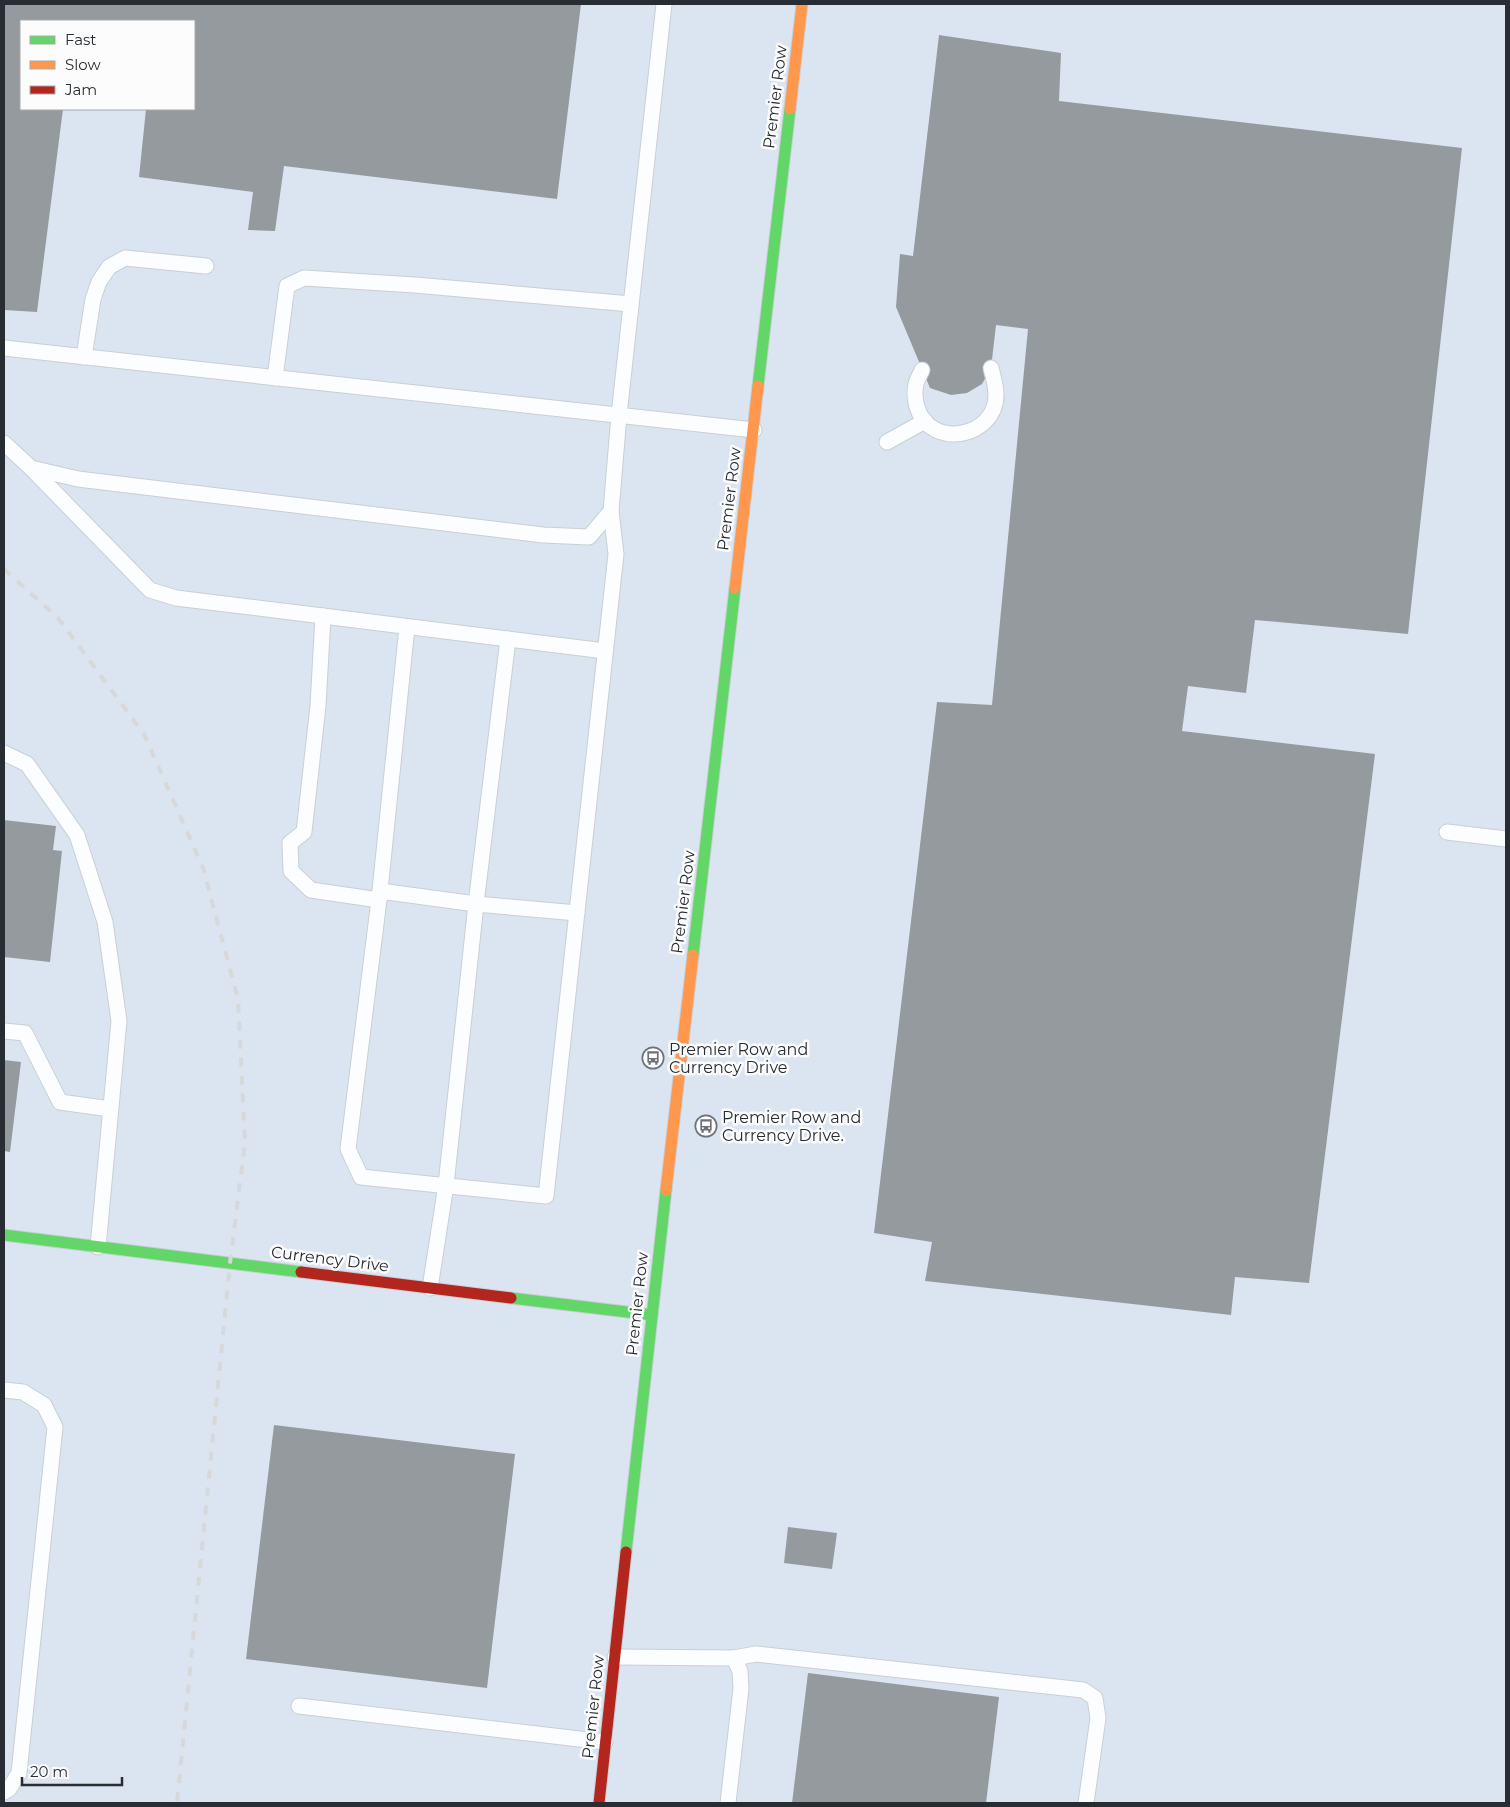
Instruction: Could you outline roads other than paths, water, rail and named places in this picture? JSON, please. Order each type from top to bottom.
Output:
[{"type":"street","name":"Premier Row","points":[[599,1803],[652,1315],[802,4]]},
{"type":"street","name":"Currency Drive","points":[[4,1235],[652,1315]]},
{"type":"lane","points":[[407,627],[379,896],[348,1149],[361,1177],[546,1196],[616,554],[611,511],[618,415],[664,4]]},
{"type":"lane","points":[[84,357],[93,298],[99,282],[110,267],[126,258],[206,266]]},
{"type":"lane","points":[[276,378],[287,286],[304,278],[415,285],[631,304]]},
{"type":"lane","points":[[4,348],[754,430]]},
{"type":"lane","points":[[922,370],[915,385],[915,398],[919,412],[925,421],[937,431],[963,434],[976,430],[994,410],[996,396],[991,368]]},
{"type":"lane","points":[[887,442],[925,421]]},
{"type":"lane","points":[[4,442],[150,590],[176,598],[605,650]]},
{"type":"lane","points":[[31,468],[78,479],[543,535],[588,537],[611,511]]},
{"type":"lane","points":[[323,616],[318,706],[304,832],[290,843],[291,871],[311,890],[577,914]]},
{"type":"lane","points":[[430,1288],[446,1185],[476,904],[508,639]]},
{"type":"lane","points":[[4,753],[27,764],[78,835],[105,922],[119,1021],[98,1247]]},
{"type":"lane","points":[[1447,832],[1506,839]]},
{"type":"lane","points":[[4,1031],[25,1034],[60,1102],[110,1109]]},
{"type":"lane","points":[[4,1390],[23,1392],[44,1405],[55,1427],[19,1773],[4,1792]]},
{"type":"lane","points":[[614,1657],[734,1658],[756,1654],[1083,1690],[1095,1698],[1098,1718],[1086,1803]]},
{"type":"lane","points":[[728,1803],[741,1688],[740,1671],[734,1658]]},
{"type":"lane","points":[[299,1706],[605,1742]]},
{"type":"railway","points":[[4,569],[58,618],[144,734],[203,868],[238,999],[245,1143],[230,1263],[177,1803]]},
{"type":"place","name":"Premier Row and Currency Drive","points":[[653,1058]]},
{"type":"place","name":"Premier Row and Currency Drive.","points":[[706,1126]]}]
